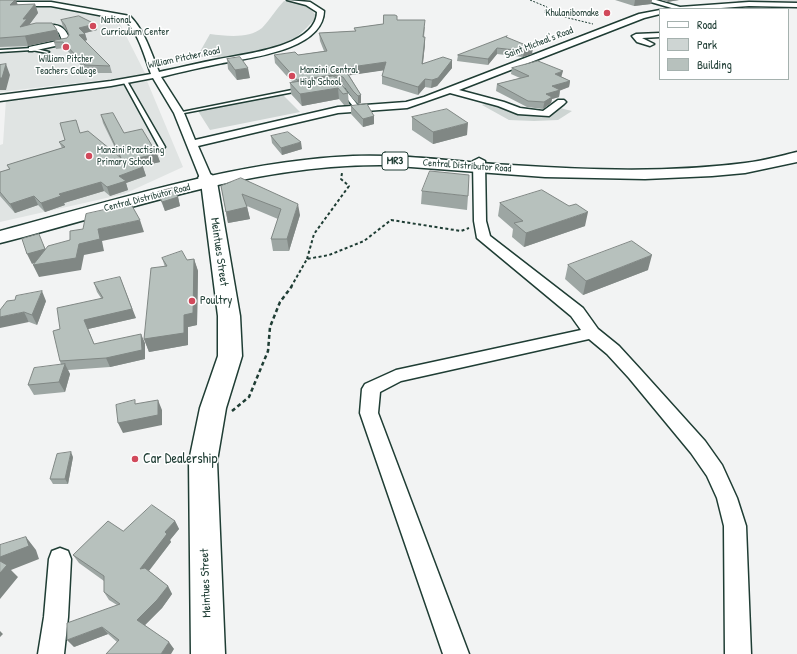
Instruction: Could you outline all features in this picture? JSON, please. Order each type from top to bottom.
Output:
[{"type":"main road","name":"Central Distributor Road","points":[[0,237],[207,180],[308,164],[344,162],[406,162],[658,170],[736,164],[797,152]]},
{"type":"main road","name":"Central Distributor Road","points":[[0,228],[284,163],[354,156],[408,157],[561,172],[660,174],[747,168],[797,157]]},
{"type":"main road","name":"Meintues Street","points":[[207,180],[229,316],[230,356],[213,408],[203,461],[208,654]]},
{"type":"street","name":"William Pitcher Road","points":[[0,98],[125,82],[265,53],[290,45],[320,22],[322,16],[321,11],[308,3],[290,0]]},
{"type":"street","points":[[647,0],[667,2],[678,8]]},
{"type":"street","points":[[687,8],[726,2],[797,5]]},
{"type":"street","name":"Meintues Street","points":[[0,4],[51,4],[127,18],[134,25],[156,76],[179,113],[207,180]]},
{"type":"street","name":"Saint Micheal's Road","points":[[191,144],[338,110],[407,105],[427,99],[642,16],[659,12]]},
{"type":"street","points":[[32,49],[66,41],[65,35],[61,29],[40,29]]},
{"type":"street","points":[[650,44],[640,40],[636,36],[659,35]]},
{"type":"street","points":[[449,90],[501,104],[518,111],[530,113],[545,114],[561,102]]},
{"type":"street","points":[[478,165],[481,224],[484,238],[577,312],[592,333],[613,350],[635,374],[698,447],[716,471],[727,498],[735,526],[738,654]]},
{"type":"street","points":[[456,654],[369,413],[371,389],[396,376],[592,333]]},
{"type":"street","points":[[51,654],[56,616],[60,559]]},
{"type":"lane","points":[[0,51],[32,49],[47,52]]},
{"type":"lane","points":[[125,82],[162,147]]},
{"type":"lane","points":[[341,87],[358,109]]},
{"type":"lane","points":[[179,113],[306,89]]},
{"type":"path","points":[[530,0],[548,7],[544,12],[607,29]]},
{"type":"path","points":[[230,413],[249,397],[268,350],[270,327],[280,302],[297,279],[308,259],[314,234],[349,186],[341,179],[344,162]]},
{"type":"path","points":[[308,259],[329,256],[364,241],[377,229],[391,220],[461,231],[481,224]]},
{"type":"shaded area","points":[[738,0],[797,0],[797,5],[737,2]]},
{"type":"shaded area","name":"William Pitcher Teachers College","points":[[47,5],[117,18],[146,75],[0,92],[0,8]]},
{"type":"shaded area","name":"Manzini Practising Primary School","points":[[147,81],[183,167],[124,194],[0,222],[0,145],[3,144],[6,99]]},
{"type":"green space","points":[[284,1],[307,7],[317,17],[294,39],[283,45],[259,53],[222,57],[197,57],[210,34],[237,36],[251,34],[265,25]]},
{"type":"green space","points":[[283,95],[300,112],[210,130],[198,111]]},
{"type":"green space","points":[[488,103],[515,112],[533,115],[541,115],[560,108],[572,111],[558,120],[509,120],[482,105]]},
{"type":"building","points":[[0,0],[15,0],[10,5],[35,4],[23,19],[27,19],[20,27],[36,23],[52,23],[57,30],[25,36],[0,38]]},
{"type":"building","points":[[384,15],[395,15],[397,16],[397,20],[425,20],[422,64],[443,57],[452,60],[438,78],[432,80],[425,79],[418,87],[382,76],[386,62],[344,68],[361,95],[358,96],[343,77],[333,75],[297,80],[274,55],[295,52],[298,55],[327,51],[319,33],[356,31],[354,28],[383,24]]},
{"type":"building","points":[[79,16],[95,24],[79,28],[85,34],[79,35],[110,66],[85,65],[63,42],[54,42],[55,40],[67,38],[69,35],[61,20]]},
{"type":"building","points":[[507,36],[506,37],[533,48],[524,51],[497,48],[488,59],[458,55]]},
{"type":"building","points":[[240,57],[248,68],[235,70],[227,59]]},
{"type":"building","points":[[538,61],[563,71],[555,74],[570,81],[552,86],[560,90],[546,94],[552,97],[544,102],[528,101],[497,84],[529,76],[512,68]]},
{"type":"building","points":[[6,64],[2,78],[0,78],[0,65]]},
{"type":"building","points":[[333,76],[337,78],[348,93],[343,94],[338,88],[300,94],[290,83]]},
{"type":"building","points":[[367,104],[374,116],[363,119],[351,106]]},
{"type":"building","points":[[447,109],[468,123],[433,132],[412,117]]},
{"type":"building","points":[[113,113],[124,133],[142,129],[157,154],[133,159],[143,167],[119,176],[126,181],[107,187],[101,182],[59,194],[61,196],[41,203],[34,196],[10,204],[0,192],[0,172],[10,169],[7,165],[65,147],[59,142],[65,140],[60,123],[76,120],[80,133],[88,131],[121,158],[101,115]]},
{"type":"building","points":[[288,132],[301,142],[281,148],[271,136]]},
{"type":"building","points":[[430,171],[469,175],[468,196],[422,191]]},
{"type":"building","points":[[241,178],[298,204],[287,239],[271,239],[281,209],[242,194],[247,207],[226,212],[221,186]]},
{"type":"building","points":[[173,188],[178,197],[162,202],[158,192]]},
{"type":"building","points":[[542,190],[569,206],[576,204],[588,212],[526,233],[514,223],[523,221],[500,203]]},
{"type":"building","points":[[131,204],[140,220],[98,229],[100,239],[79,244],[76,258],[33,265],[48,246],[70,240],[70,231],[83,229],[86,214]]},
{"type":"building","points":[[39,234],[45,249],[27,254],[22,239]]},
{"type":"building","points":[[632,241],[652,255],[586,281],[568,265]]},
{"type":"building","points":[[182,251],[187,260],[194,259],[193,313],[184,315],[184,333],[144,339],[151,268],[167,266],[162,258]]},
{"type":"building","points":[[120,277],[132,309],[84,320],[94,344],[141,334],[142,350],[106,358],[60,361],[53,331],[60,329],[57,308],[103,298],[94,283]]},
{"type":"building","points":[[42,291],[32,315],[24,312],[0,317],[0,310],[7,301],[15,300],[16,296]]},
{"type":"building","points":[[65,364],[59,382],[28,385],[34,368]]},
{"type":"building","points":[[135,400],[135,404],[158,400],[158,415],[118,423],[116,405]]},
{"type":"building","points":[[71,452],[65,479],[50,479],[57,454]]},
{"type":"building","points":[[152,505],[175,521],[165,532],[167,534],[140,569],[145,568],[168,586],[157,600],[137,620],[169,642],[161,654],[106,654],[119,640],[102,627],[67,640],[67,623],[120,604],[104,592],[104,576],[73,555],[108,521],[123,531]]},
{"type":"building","points":[[26,537],[29,546],[0,557],[0,545]]},
{"type":"building","points":[[0,561],[7,565],[0,573]]},
{"type":"place","name":"Khulanibomake","points":[[607,13]]},
{"type":"place","name":"National Curriculum Center","points":[[93,26]]},
{"type":"place","name":"William Pitcher Teachers College","points":[[66,47]]},
{"type":"place","name":"Manzini Central High School","points":[[292,76]]},
{"type":"place","name":"Manzini Practising Primary School","points":[[89,156]]},
{"type":"place","name":"Poultry","points":[[192,301]]},
{"type":"place","name":"Car Dealership","points":[[135,459]]}]
